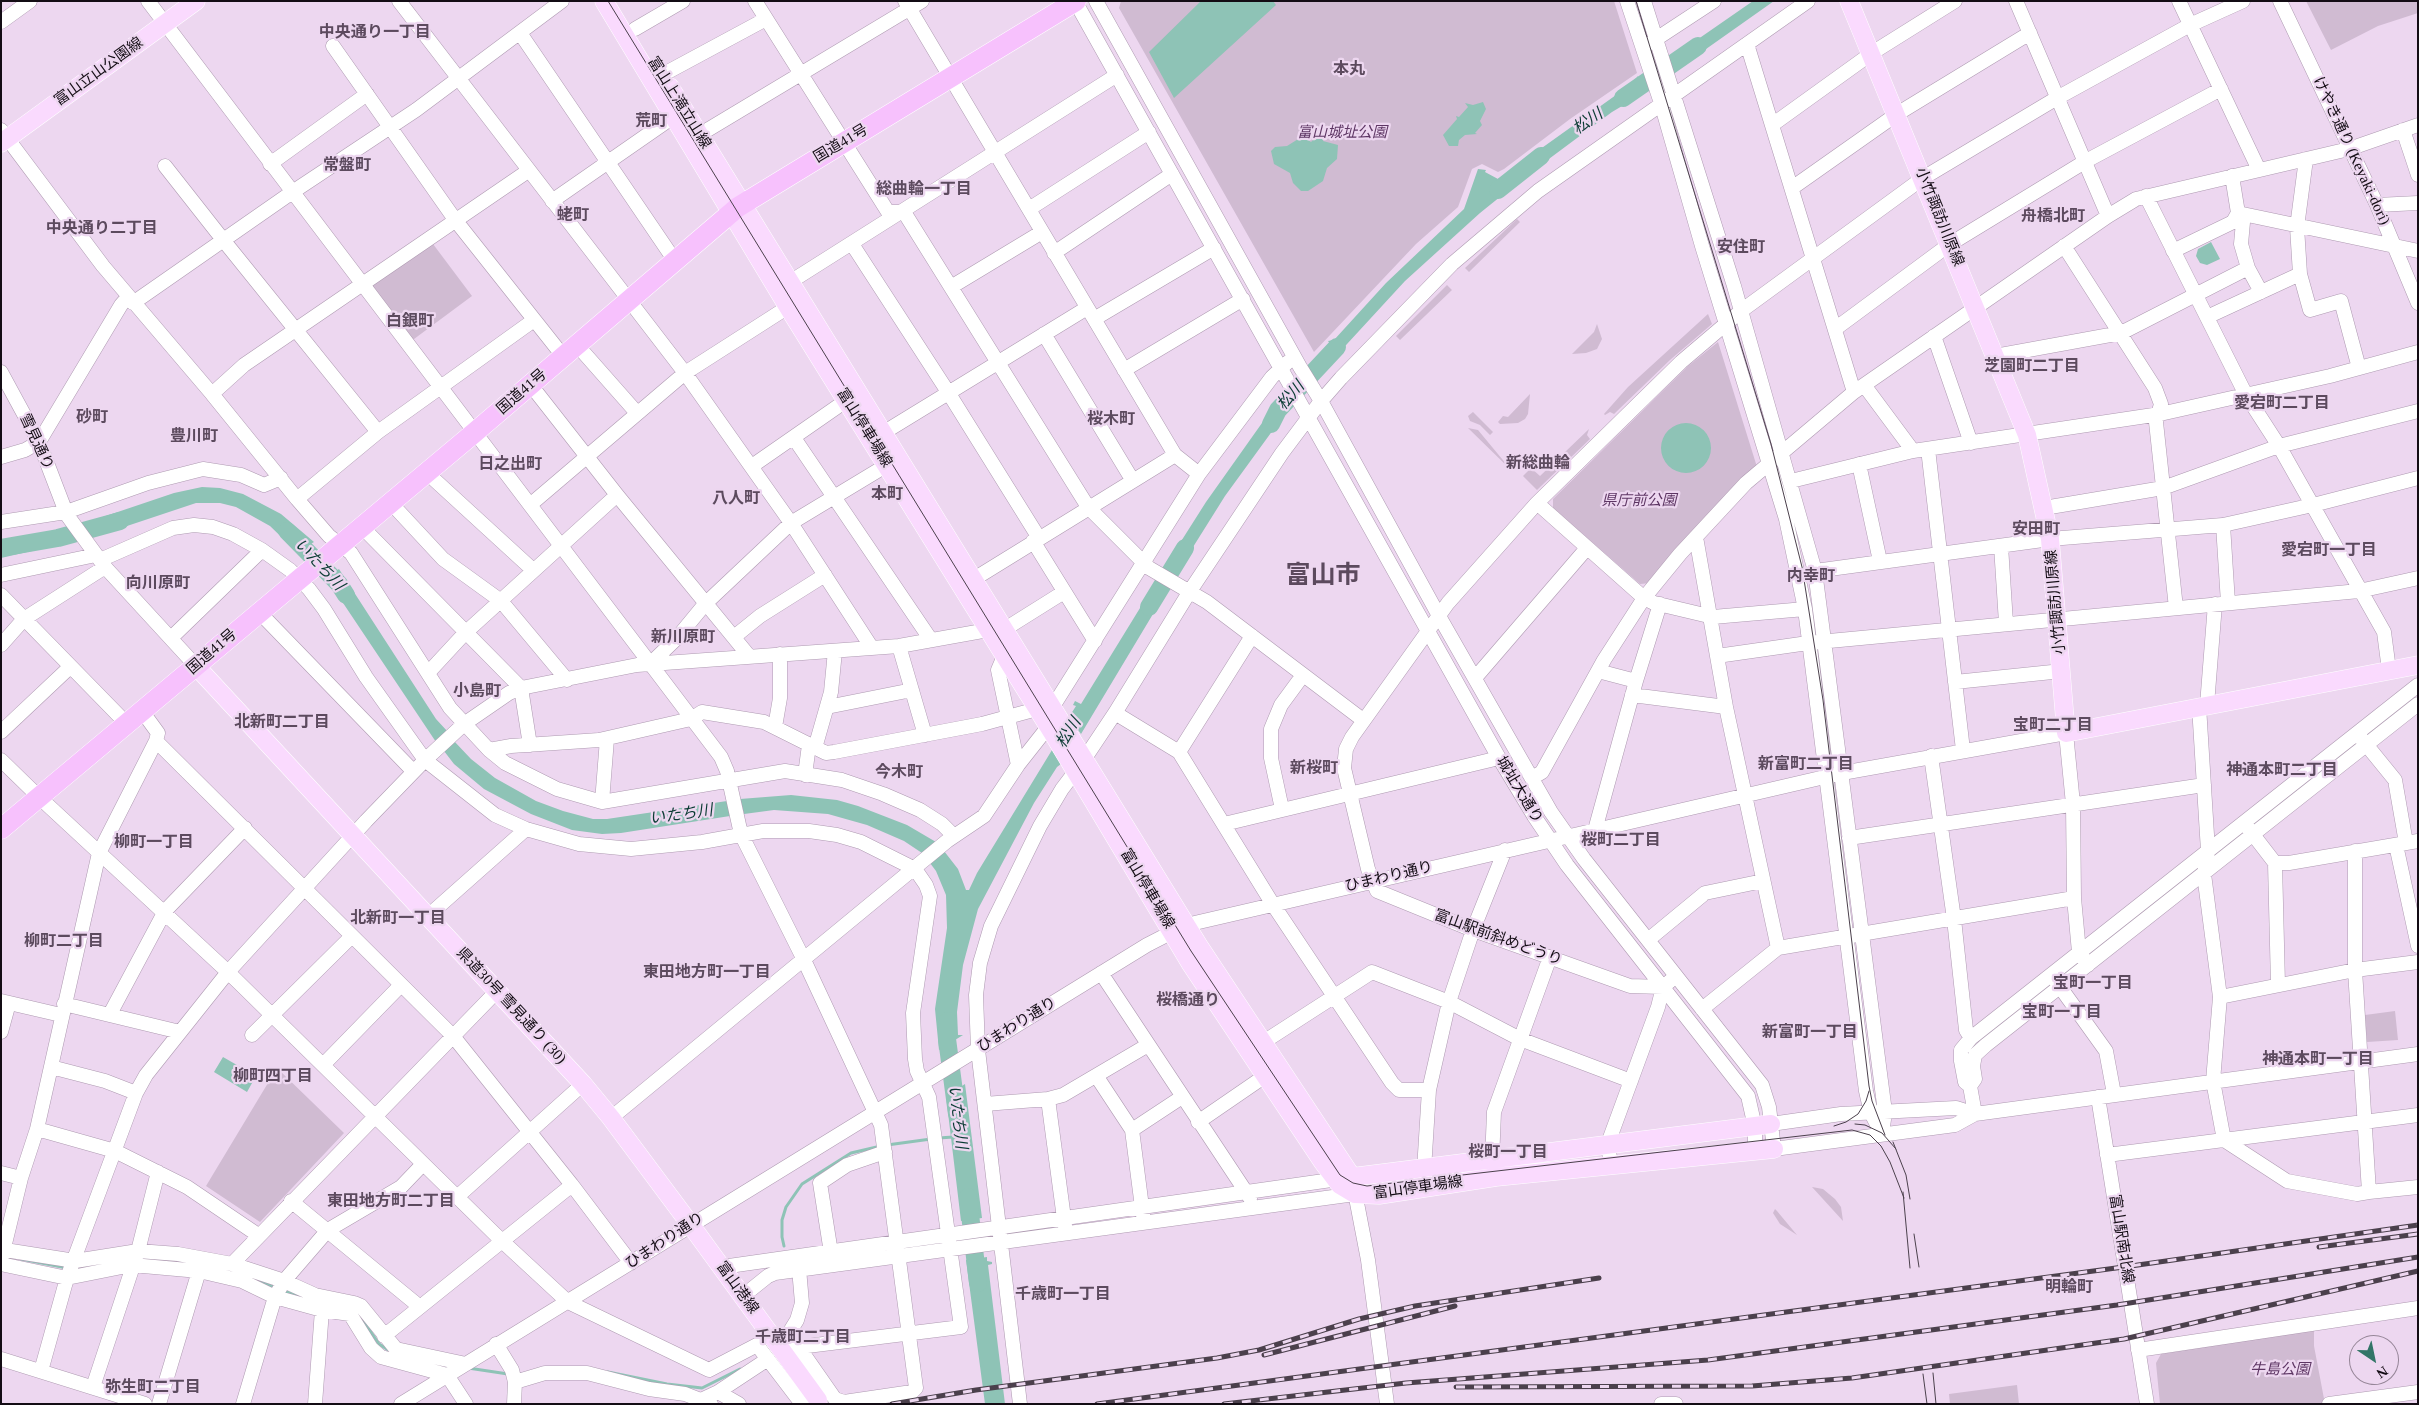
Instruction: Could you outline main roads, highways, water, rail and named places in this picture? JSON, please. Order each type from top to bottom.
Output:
[{"type":"highway","name":"国道41号","points":[[1,829],[474,433],[736,209],[1075,1]]},
{"type":"main road","name":"富山立山公園線","points":[[4,137],[196,1]]},
{"type":"main road","name":"富山上滝立山線","points":[[604,1],[674,117],[736,209]]},
{"type":"main road","name":"富山上滝立山線","points":[[618,1],[698,134],[736,209]]},
{"type":"main road","name":"小竹諏訪川原線","points":[[1849,1],[1872,53],[2027,435],[2050,540],[2066,733],[2418,665]]},
{"type":"main road","name":"富山停車場線","points":[[736,209],[790,282],[974,579],[996,630],[1004,656],[1045,708]]},
{"type":"main road","name":"富山停車場線","points":[[736,209],[788,307],[887,465],[996,630],[1045,708],[1055,730],[1076,759],[1180,928],[1262,1043],[1354,1185],[1379,1195],[1444,1184],[1612,1164],[1774,1149]]},
{"type":"main road","name":"県道30号 雪見通り (30)","points":[[196,666],[583,1084],[611,1118],[690,1224]]},
{"type":"main road","name":"富山停車場線","points":[[1180,928],[1190,963],[1334,1178],[1345,1189],[1354,1185],[1424,1170],[1763,1125]]},
{"type":"main road","name":"富山港線","points":[[690,1224],[822,1402]]},
{"type":"water","points":[[1201,1],[1273,1],[1276,5],[1174,98],[1149,52]]},
{"type":"water","points":[[1753,1],[1774,1],[1682,66],[1678,53]]},
{"type":"water","name":"松川","points":[[1638,76],[1644,93],[1612,112],[1526,176],[1518,165],[1630,85]]},
{"type":"water","points":[[1483,102],[1486,109],[1480,121],[1482,125],[1475,133],[1477,134],[1465,135],[1459,140],[1458,146],[1449,146],[1443,135],[1457,119],[1456,116],[1459,117],[1468,107],[1465,103],[1473,105]]},
{"type":"water","points":[[1321,132],[1324,134],[1323,141],[1338,145],[1337,159],[1327,168],[1323,181],[1308,191],[1301,191],[1293,183],[1290,173],[1274,164],[1271,151],[1275,147],[1287,146],[1303,136],[1311,142]]},
{"type":"water","name":"松川","points":[[1478,169],[1486,170],[1485,172],[1498,179],[1513,170],[1521,180],[1480,213],[1405,281],[1324,369],[1319,359],[1331,345],[1328,341],[1334,340],[1386,283],[1464,209]]},
{"type":"water","points":[[2211,242],[2220,259],[2207,265],[2200,263],[2196,256],[2198,249]]},
{"type":"water","name":"松川","points":[[1279,399],[1286,410],[1281,419],[1225,496],[1178,571],[1166,565],[1206,502]]},
{"type":"water","points":[[1681,423],[1691,423],[1704,430],[1711,443],[1711,453],[1704,466],[1691,473],[1681,473],[1672,469],[1665,462],[1661,453],[1661,443],[1665,434],[1672,427]]},
{"type":"water","name":"いたち川","points":[[202,487],[220,488],[243,494],[281,514],[314,542],[304,548],[305,550],[300,555],[270,526],[236,507],[220,503],[196,503],[103,534],[94,520],[174,493]]},
{"type":"water","points":[[53,531],[62,544],[1,558],[1,543]]},
{"type":"water","name":"いたち川","points":[[339,569],[436,719],[448,732],[436,742],[327,579],[334,576],[333,573]]},
{"type":"water","name":"松川","points":[[1156,582],[1161,588],[1168,589],[1081,734],[1069,717],[1076,706],[1073,705],[1075,701],[1081,704]]},
{"type":"water","name":"いたち川","points":[[454,741],[471,759],[495,778],[536,801],[563,811],[593,819],[607,819],[727,801],[730,816],[621,833],[602,834],[572,830],[531,814],[484,789],[454,764],[444,751]]},
{"type":"water","name":"いたち川","points":[[1052,750],[1061,764],[1057,767],[1034,803],[978,909],[963,965],[957,1012],[958,1035],[963,1035],[939,1050],[935,1009],[947,928],[946,895],[936,871],[930,863],[944,851],[958,869],[966,890],[969,890],[977,873]]},
{"type":"water","name":"いたち川","points":[[791,795],[837,800],[858,806],[907,825],[936,842],[922,853],[904,841],[867,825],[828,814],[774,810],[744,814],[740,799]]},
{"type":"water","points":[[223,1057],[256,1076],[247,1092],[214,1072]]},
{"type":"water","name":"いたち川","points":[[965,1084],[982,1218],[961,1221],[946,1096]]},
{"type":"water","points":[[987,1257],[987,1261],[992,1262],[992,1264],[988,1265],[1005,1404],[985,1404],[966,1260]]},
{"type":"waterway","name":"松川","points":[[1623,98],[1698,46]]},
{"type":"waterway","name":"松川","points":[[1498,190],[1541,156]]},
{"type":"waterway","name":"松川","points":[[1271,424],[1278,410],[1337,347]]},
{"type":"waterway","name":"いたち川","points":[[1,548],[58,538],[120,521]]},
{"type":"waterway","name":"いたち川","points":[[287,531],[339,584],[346,595]]},
{"type":"waterway","name":"松川","points":[[1149,607],[1185,548]]},
{"type":"waterway","name":"いたち川","points":[[948,1021],[947,1039],[957,1114]]},
{"type":"waterway","points":[[939,1138],[953,1137]]},
{"type":"waterway","points":[[887,1145],[931,1139]]},
{"type":"waterway","points":[[784,1246],[782,1220],[786,1207],[802,1184],[851,1153],[881,1146]]},
{"type":"waterway","name":"いたち川","points":[[968,1197],[978,1283]]},
{"type":"waterway","points":[[21,1259],[67,1268]]},
{"type":"waterway","points":[[78,1267],[96,1264]]},
{"type":"waterway","points":[[256,1279],[276,1288]]},
{"type":"waterway","points":[[284,1291],[306,1298]]},
{"type":"waterway","points":[[358,1313],[379,1344],[393,1353]]},
{"type":"waterway","points":[[468,1368],[508,1374]]},
{"type":"waterway","points":[[608,1372],[667,1384],[702,1388],[740,1369]]},
{"type":"tram line","points":[[608,1],[1191,951],[1340,1175],[1353,1183],[1367,1186],[1852,1130],[1870,1135],[1881,1146],[1890,1162],[1904,1198]]},
{"type":"tram line","points":[[1636,1],[1771,444],[1802,567],[1823,700],[1869,1086],[1872,1101],[1885,1135]]},
{"type":"tram line","points":[[1834,1126],[1846,1122],[1858,1114],[1866,1101],[1869,1091]]},
{"type":"tram line","points":[[1855,1124],[1865,1125],[1882,1133],[1896,1149]]},
{"type":"tram line","points":[[1893,1142],[1906,1175],[1910,1199]]},
{"type":"tram line","points":[[1903,1192],[1910,1268]]},
{"type":"tram line","points":[[1914,1234],[1919,1267]]},
{"type":"tram line","points":[[1933,1373],[1936,1404]]},
{"type":"tram line","points":[[1923,1374],[1927,1404]]},
{"type":"railway","points":[[1097,1404],[2131,1266],[2418,1225]]},
{"type":"railway","points":[[2319,1247],[2418,1234]]},
{"type":"railway","points":[[1224,1404],[1406,1383],[1708,1360],[2117,1305],[2418,1257]]},
{"type":"railway","points":[[1456,1387],[1752,1386],[1852,1378],[2124,1339],[2418,1271]]},
{"type":"railway","points":[[892,1404],[976,1390],[1217,1358],[1259,1350],[1359,1319],[1415,1306],[1599,1278]]},
{"type":"railway","points":[[1264,1355],[1455,1306]]},
{"type":"district","name":"中央通り一丁目","points":[[375,33]]},
{"type":"district","name":"本丸","points":[[1349,70]]},
{"type":"district","name":"荒町","points":[[651,122]]},
{"type":"district","name":"常盤町","points":[[347,166]]},
{"type":"district","name":"総曲輪一丁目","points":[[924,190]]},
{"type":"district","name":"蛯町","points":[[573,216]]},
{"type":"district","name":"舟橋北町","points":[[2053,217]]},
{"type":"district","name":"中央通り二丁目","points":[[102,229]]},
{"type":"district","name":"安住町","points":[[1741,248]]},
{"type":"district","name":"白銀町","points":[[410,322]]},
{"type":"district","name":"芝園町二丁目","points":[[2032,367]]},
{"type":"district","name":"愛宕町二丁目","points":[[2282,404]]},
{"type":"district","name":"砂町","points":[[92,418]]},
{"type":"district","name":"桜木町","points":[[1111,420]]},
{"type":"district","name":"豊川町","points":[[194,437]]},
{"type":"district","name":"新総曲輪","points":[[1538,464]]},
{"type":"district","name":"日之出町","points":[[510,465]]},
{"type":"district","name":"本町","points":[[887,495]]},
{"type":"district","name":"八人町","points":[[736,499]]},
{"type":"district","name":"安田町","points":[[2036,530]]},
{"type":"district","name":"愛宕町一丁目","points":[[2329,551]]},
{"type":"district","name":"富山市","points":[[1323,577]]},
{"type":"district","name":"内幸町","points":[[1811,577]]},
{"type":"district","name":"向川原町","points":[[158,584]]},
{"type":"district","name":"新川原町","points":[[683,638]]},
{"type":"district","name":"小島町","points":[[477,692]]},
{"type":"district","name":"北新町二丁目","points":[[282,723]]},
{"type":"district","name":"宝町二丁目","points":[[2053,726]]},
{"type":"district","name":"新富町二丁目","points":[[1806,765]]},
{"type":"district","name":"新桜町","points":[[1314,769]]},
{"type":"district","name":"神通本町二丁目","points":[[2282,771]]},
{"type":"district","name":"今木町","points":[[899,773]]},
{"type":"district","name":"桜町二丁目","points":[[1621,841]]},
{"type":"district","name":"柳町一丁目","points":[[154,843]]},
{"type":"district","name":"北新町一丁目","points":[[398,919]]},
{"type":"district","name":"柳町二丁目","points":[[64,942]]},
{"type":"district","name":"東田地方町一丁目","points":[[707,973]]},
{"type":"district","name":"宝町一丁目","points":[[2093,984]]},
{"type":"district","name":"桜橋通り","points":[[1188,1001]]},
{"type":"district","name":"宝町一丁目","points":[[2062,1013]]},
{"type":"district","name":"新富町一丁目","points":[[1810,1033]]},
{"type":"district","name":"神通本町一丁目","points":[[2318,1060]]},
{"type":"district","name":"柳町四丁目","points":[[273,1077]]},
{"type":"district","name":"桜町一丁目","points":[[1508,1153]]},
{"type":"district","name":"東田地方町二丁目","points":[[391,1202]]},
{"type":"district","name":"明輪町","points":[[2069,1288]]},
{"type":"district","name":"千歳町一丁目","points":[[1063,1295]]},
{"type":"district","name":"千歳町二丁目","points":[[803,1338]]},
{"type":"district","name":"弥生町二丁目","points":[[153,1388]]},
{"type":"park label","name":"富山城址公園","points":[[1342,133]]},
{"type":"park label","name":"県庁前公園","points":[[1639,501]]},
{"type":"park label","name":"牛島公園","points":[[2280,1370]]}]
